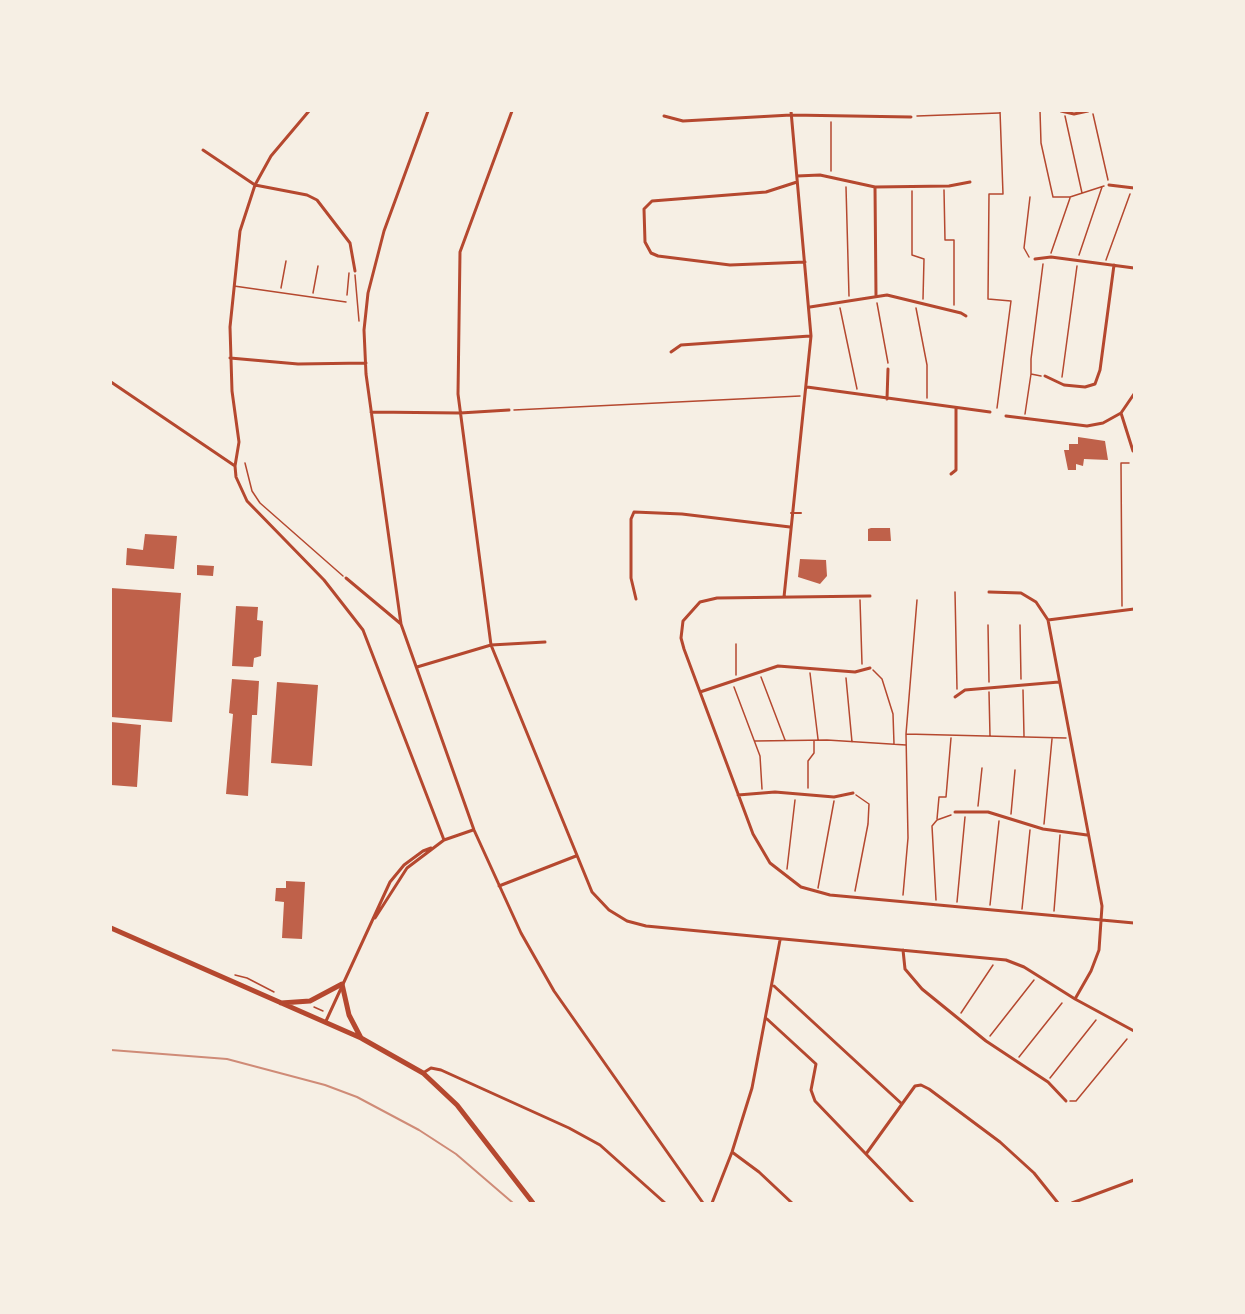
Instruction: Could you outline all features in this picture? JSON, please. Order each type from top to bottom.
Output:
[{"type":"main road","points":[[112,928],[361,1038],[423,1073],[457,1105],[533,1203]]},
{"type":"main road","points":[[279,1003],[310,1001],[342,984],[349,1015],[361,1038]]},
{"type":"street","points":[[301,120],[303,111]]},
{"type":"street","points":[[309,111],[271,156],[255,185],[240,231],[233,286],[230,358],[239,442],[235,465],[239,488],[247,501],[324,580],[363,630],[444,840]]},
{"type":"street","points":[[428,111],[376,261],[364,330],[371,412],[401,624],[474,830],[499,886],[554,991],[702,1203]]},
{"type":"street","points":[[512,111],[459,252],[460,413],[491,645],[576,856],[589,887],[597,899],[627,921],[646,926],[1006,960],[1039,975],[1075,999],[1134,1032]]},
{"type":"street","points":[[1062,112],[1083,114],[1090,111]]},
{"type":"street","points":[[664,116],[683,121],[791,113],[911,117]]},
{"type":"street","points":[[784,597],[811,336],[791,113]]},
{"type":"street","points":[[203,150],[255,185],[307,195],[317,200],[350,243],[355,271]]},
{"type":"street","points":[[796,176],[831,178],[875,187],[944,186],[970,182]]},
{"type":"street","points":[[797,182],[766,192],[652,201],[644,209],[645,242],[651,253],[658,256],[752,266],[805,262]]},
{"type":"street","points":[[1109,185],[1133,188]]},
{"type":"street","points":[[875,187],[876,296]]},
{"type":"street","points":[[1035,259],[1050,257],[1134,268]]},
{"type":"street","points":[[1046,376],[1061,384],[1085,387],[1095,384],[1114,265]]},
{"type":"street","points":[[810,308],[876,296],[915,301],[966,316]]},
{"type":"street","points":[[671,352],[681,345],[811,336]]},
{"type":"street","points":[[230,358],[298,364],[366,363]]},
{"type":"street","points":[[887,399],[888,369]]},
{"type":"street","points":[[111,382],[235,465]]},
{"type":"street","points":[[807,387],[990,412]]},
{"type":"street","points":[[1006,416],[1087,426],[1103,423],[1121,413],[1134,394]]},
{"type":"street","points":[[951,474],[956,470],[956,408]]},
{"type":"street","points":[[371,412],[460,413],[509,410]]},
{"type":"street","points":[[1121,413],[1133,451]]},
{"type":"street","points":[[636,599],[631,578],[634,512],[682,514],[790,528]]},
{"type":"street","points":[[792,513],[801,513]]},
{"type":"street","points":[[346,578],[401,624]]},
{"type":"street","points":[[989,592],[1021,593],[1036,602],[1048,620],[1087,835],[1099,886],[1102,920],[1096,957],[1075,999]]},
{"type":"street","points":[[870,596],[717,597],[693,607],[683,621],[681,638],[738,795],[761,851],[784,876],[818,893],[1134,923]]},
{"type":"street","points":[[1048,620],[1134,609]]},
{"type":"street","points":[[417,668],[491,645],[545,642]]},
{"type":"street","points":[[700,692],[778,666],[810,667],[845,672],[862,672],[870,668]]},
{"type":"street","points":[[957,695],[989,688],[1059,682]]},
{"type":"street","points":[[738,795],[762,792],[834,797],[853,793]]},
{"type":"street","points":[[955,812],[977,810],[1043,829],[1087,835]]},
{"type":"street","points":[[325,1023],[394,876],[404,865],[444,840],[474,830]]},
{"type":"street","points":[[374,919],[407,868],[432,848]]},
{"type":"street","points":[[499,886],[576,856]]},
{"type":"street","points":[[712,1203],[732,1152],[752,1088],[774,986],[780,940]]},
{"type":"street","points":[[903,950],[905,969],[910,979],[986,1041],[1016,1063],[1048,1082],[1066,1101]]},
{"type":"street","points":[[774,986],[902,1104]]},
{"type":"street","points":[[767,1019],[816,1064],[812,1095],[913,1203]]},
{"type":"street","points":[[423,1073],[431,1068],[441,1070],[569,1128],[600,1145],[665,1203]]},
{"type":"street","points":[[866,1154],[915,1086],[921,1085],[1000,1142],[1034,1173],[1058,1203]]},
{"type":"street","points":[[732,1152],[759,1172],[792,1203]]},
{"type":"street","points":[[1072,1203],[1134,1180]]},
{"type":"lane","points":[[233,286],[346,302]]},
{"type":"path","points":[[1040,111],[1041,143],[1053,197],[1070,197],[1109,185]]},
{"type":"path","points":[[1090,111],[1107,177]]},
{"type":"path","points":[[911,117],[1000,112],[1003,194],[989,194],[988,299],[1011,302],[997,408]]},
{"type":"path","points":[[1062,112],[1082,194]]},
{"type":"path","points":[[831,116],[831,178]]},
{"type":"path","points":[[846,181],[849,300]]},
{"type":"path","points":[[944,186],[945,240],[954,240],[954,311]]},
{"type":"path","points":[[912,187],[912,255],[924,259],[923,303]]},
{"type":"path","points":[[1061,384],[1077,260],[1102,187]]},
{"type":"path","points":[[1105,264],[1133,188]]},
{"type":"path","points":[[1030,197],[1024,248],[1027,256],[1035,259]]},
{"type":"path","points":[[1050,257],[1070,197]]},
{"type":"path","points":[[1025,418],[1044,257]]},
{"type":"path","points":[[280,292],[286,261]]},
{"type":"path","points":[[312,297],[318,266]]},
{"type":"path","points":[[355,271],[358,309]]},
{"type":"path","points":[[347,295],[349,273]]},
{"type":"path","points":[[876,296],[888,369]]},
{"type":"path","points":[[839,301],[858,394]]},
{"type":"path","points":[[915,301],[927,365],[927,404]]},
{"type":"path","points":[[1031,374],[1046,376]]},
{"type":"path","points":[[509,410],[806,396]]},
{"type":"path","points":[[245,463],[252,491],[260,503],[346,578]]},
{"type":"path","points":[[1122,610],[1121,463],[1129,464]]},
{"type":"path","points":[[955,592],[957,695]]},
{"type":"path","points":[[860,596],[862,672]]},
{"type":"path","points":[[903,902],[908,838],[906,734],[918,600]]},
{"type":"path","points":[[1020,625],[1024,737]]},
{"type":"path","points":[[988,626],[990,737]]},
{"type":"path","points":[[736,644],[734,680],[760,756],[762,792]]},
{"type":"path","points":[[810,667],[818,740]]},
{"type":"path","points":[[870,668],[882,679],[891,705],[894,745]]},
{"type":"path","points":[[759,671],[785,741]]},
{"type":"path","points":[[845,672],[852,742]]},
{"type":"path","points":[[906,734],[951,737],[1070,738]]},
{"type":"path","points":[[937,820],[939,797],[946,797],[951,737]]},
{"type":"path","points":[[1043,829],[1052,738]]},
{"type":"path","points":[[808,794],[808,761],[814,753],[814,740]]},
{"type":"path","points":[[754,741],[818,740],[907,745]]},
{"type":"path","points":[[977,810],[982,768]]},
{"type":"path","points":[[1011,819],[1015,770]]},
{"type":"path","points":[[784,876],[796,793]]},
{"type":"path","points":[[853,793],[869,804],[868,824],[854,897]]},
{"type":"path","points":[[818,893],[834,797]]},
{"type":"path","points":[[957,906],[966,811]]},
{"type":"path","points":[[936,904],[932,826],[937,820],[955,812]]},
{"type":"path","points":[[990,909],[1000,815]]},
{"type":"path","points":[[1022,912],[1031,826]]},
{"type":"path","points":[[1054,915],[1060,832]]},
{"type":"path","points":[[957,1019],[993,965]]},
{"type":"path","points":[[230,974],[247,978],[277,994]]},
{"type":"path","points":[[986,1041],[1034,980]]},
{"type":"path","points":[[310,1001],[312,1006],[329,1014]]},
{"type":"path","points":[[1016,1063],[1062,1003]]},
{"type":"path","points":[[1048,1082],[1095,1020]]},
{"type":"path","points":[[1066,1101],[1076,1101],[1127,1040]]},
{"type":"building","points":[[1078,437],[1105,441],[1108,460],[1084,459],[1083,466],[1076,464],[1076,470],[1068,470],[1064,450],[1069,450],[1069,444],[1078,444]]},
{"type":"building","points":[[890,528],[891,541],[868,541],[868,529]]},
{"type":"building","points":[[145,534],[177,536],[174,569],[126,565],[127,548],[143,550]]},
{"type":"building","points":[[800,559],[826,560],[827,576],[820,584],[798,577]]},
{"type":"building","points":[[197,565],[214,566],[213,576],[197,575]]},
{"type":"building","points":[[111,588],[181,593],[172,722],[111,717]]},
{"type":"building","points":[[236,606],[258,607],[257,620],[263,621],[261,656],[254,658],[253,667],[232,666]]},
{"type":"building","points":[[232,679],[259,681],[257,715],[252,715],[248,796],[226,794],[233,714],[229,713]]},
{"type":"building","points":[[277,682],[318,685],[312,766],[271,763]]},
{"type":"building","points":[[111,722],[141,725],[137,787],[111,785]]},
{"type":"building","points":[[286,881],[305,882],[302,939],[282,938],[284,902],[275,901],[276,888],[286,888]]},
{"type":"railway","points":[[111,1050],[227,1059],[325,1085],[357,1097],[419,1130],[456,1154],[513,1203]]}]
